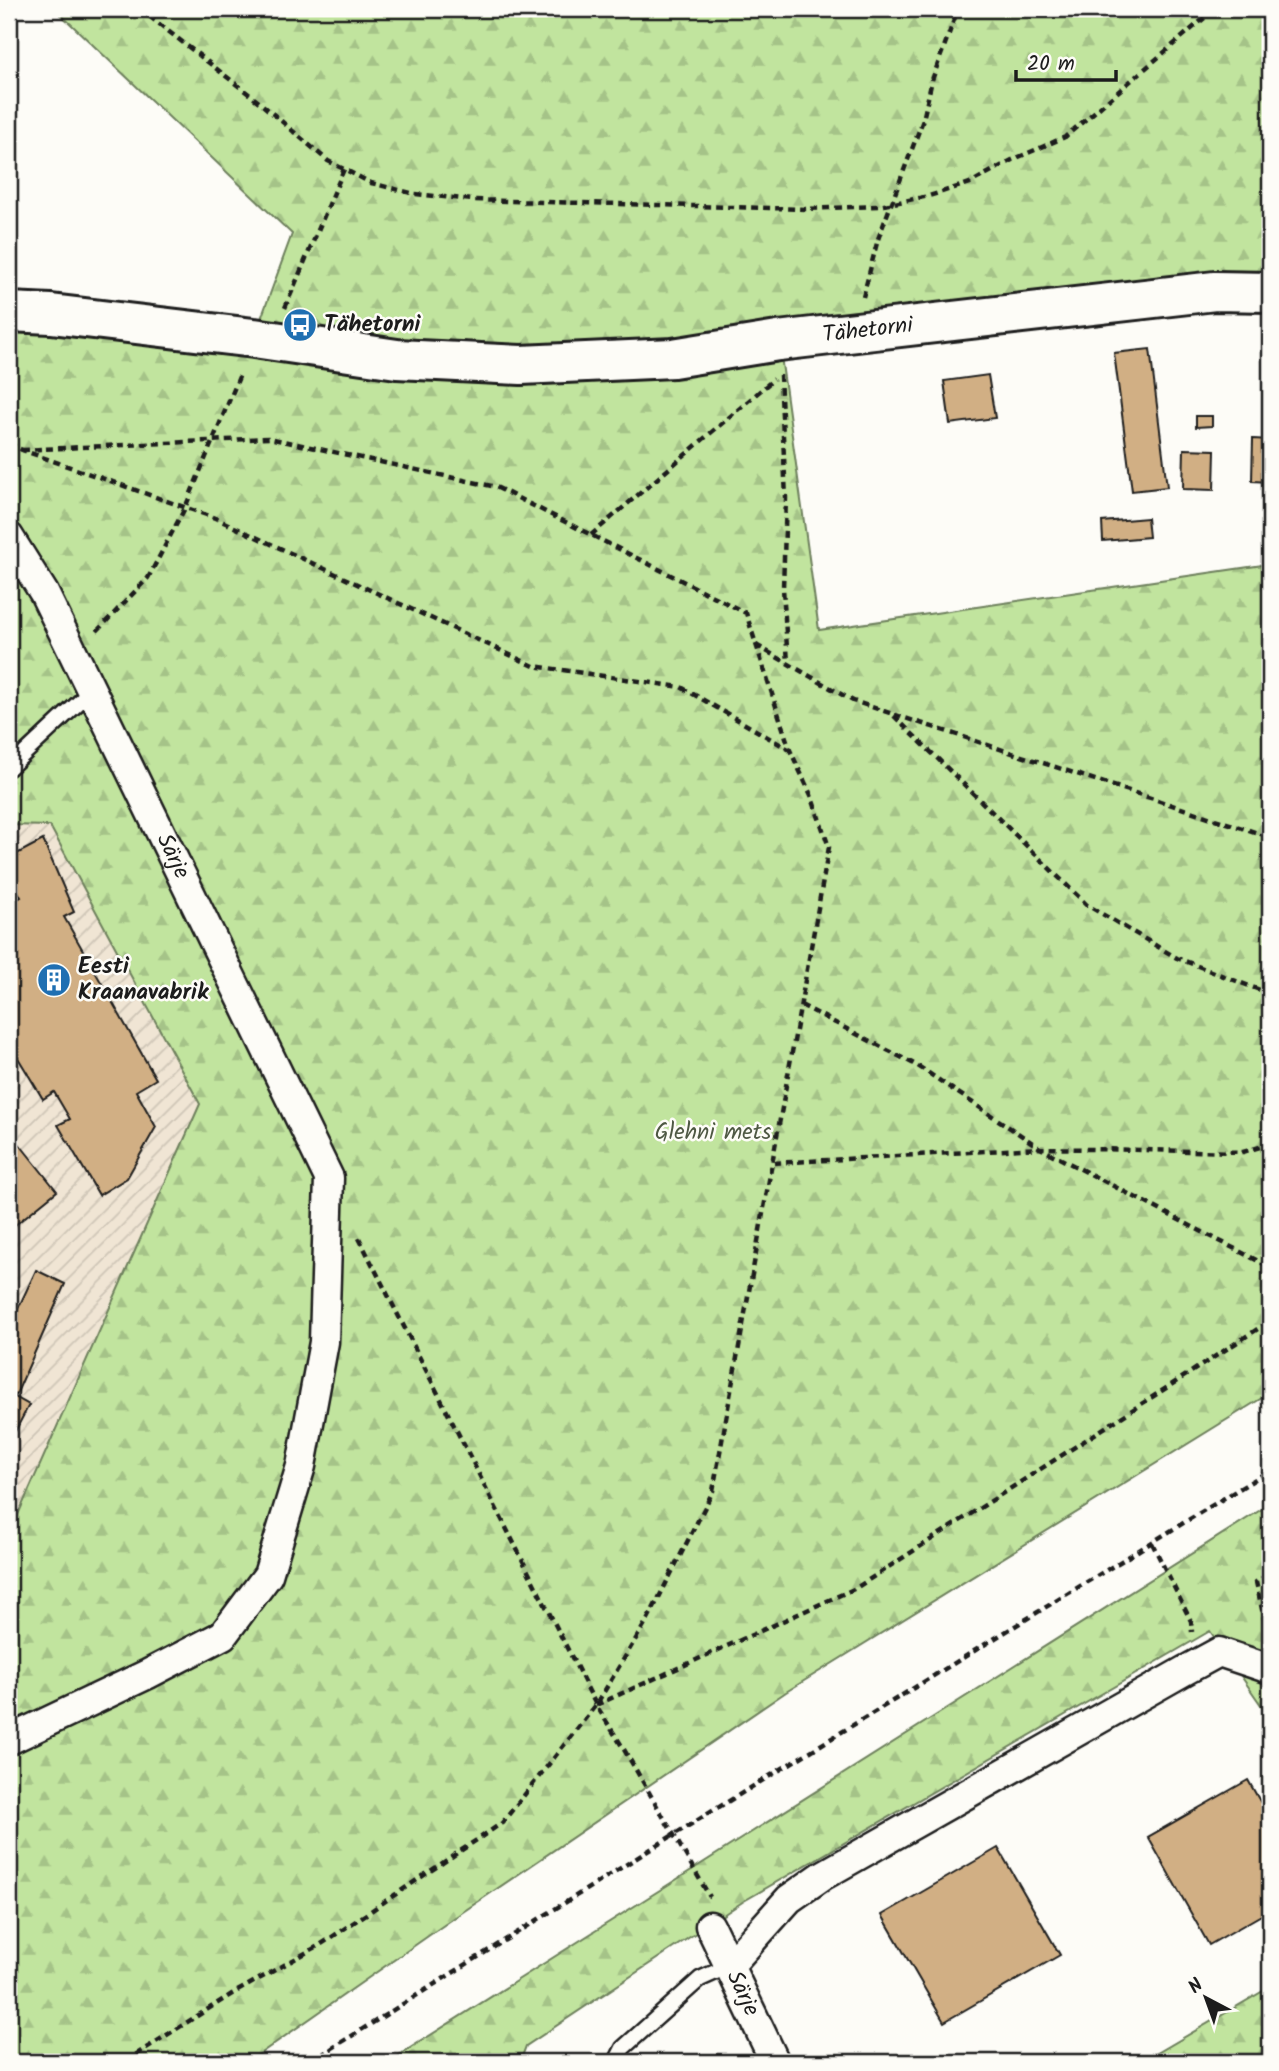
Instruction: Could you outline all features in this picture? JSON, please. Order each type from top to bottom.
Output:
[{"type":"street","name":"Tähetorni","points":[[9,312],[263,340],[397,359],[521,365],[673,358],[779,357],[853,332],[1215,291],[1270,292]]},
{"type":"street","name":"Särje","points":[[9,537],[44,593],[75,654],[329,1178],[324,1342],[301,1466],[268,1575],[223,1635],[9,1740]]},
{"type":"street","points":[[729,1966],[789,1899],[822,1876],[1208,1658],[1270,1669]]},
{"type":"street","name":"Särje","points":[[710,1926],[771,2061]]},
{"type":"lane","points":[[9,768],[92,690]]},
{"type":"lane","points":[[616,2062],[623,2048],[699,1979],[729,1966]]},
{"type":"path","points":[[140,9],[259,102],[328,161],[372,183],[415,194],[472,200],[806,209],[891,204],[929,197],[970,183],[1012,160],[1065,137],[1215,9]]},
{"type":"path","points":[[853,332],[878,239],[923,120],[932,80],[958,9]]},
{"type":"path","points":[[75,654],[148,578],[185,508],[214,441],[344,169]]},
{"type":"path","points":[[592,535],[779,357]]},
{"type":"path","points":[[779,357],[786,498],[783,588],[788,664]]},
{"type":"path","points":[[22,450],[269,438],[496,487],[746,613],[790,750],[811,795],[829,847],[713,1491],[649,1617],[596,1705],[502,1823],[320,1945],[232,1994],[124,2062]]},
{"type":"path","points":[[9,443],[215,519],[534,666],[681,687],[790,750]]},
{"type":"path","points":[[756,645],[853,701],[1270,837]]},
{"type":"path","points":[[892,714],[1087,905],[1177,958],[1270,994]]},
{"type":"path","points":[[802,1005],[918,1066],[1040,1148],[1270,1267]]},
{"type":"path","points":[[774,1163],[1040,1148],[1244,1152],[1270,1144]]},
{"type":"path","points":[[354,1227],[596,1705],[713,1902],[710,1926]]},
{"type":"path","points":[[596,1705],[856,1588],[1270,1321]]},
{"type":"path","points":[[310,2062],[675,1834],[1270,1470]]},
{"type":"path","points":[[1152,1543],[1208,1658]]},
{"type":"path","points":[[1265,1623],[1256,1582],[1270,1573]]},
{"type":"shaded area","points":[[9,825],[50,826],[200,1104],[9,1535]]},
{"type":"green space","name":"Glehni mets","points":[[55,9],[1270,9],[1270,292],[779,342],[819,630],[1270,564],[1270,1393],[786,1692],[248,2062],[9,2062],[9,1535],[200,1104],[50,826],[9,825],[9,312],[254,338],[292,234]]},
{"type":"green space","points":[[1270,1504],[1270,1709],[1261,1705],[1210,1631],[744,1901],[526,2046],[520,2062],[388,2062]]},
{"type":"green space","points":[[1270,1987],[1270,2062],[1142,2062]]},
{"type":"building","points":[[1150,349],[1167,487],[1132,491],[1114,353]]},
{"type":"building","points":[[988,375],[995,418],[950,424],[944,381]]},
{"type":"building","points":[[1196,416],[1212,416],[1212,426],[1196,427]]},
{"type":"building","points":[[1253,439],[1270,440],[1270,482],[1252,481]]},
{"type":"building","points":[[1184,449],[1215,450],[1214,490],[1183,489]]},
{"type":"building","points":[[1147,518],[1149,537],[1103,541],[1102,522]]},
{"type":"building","name":"Eesti Kraanavabrik","points":[[43,840],[74,912],[64,917],[156,1079],[136,1091],[156,1127],[127,1178],[99,1195],[58,1125],[70,1119],[54,1092],[43,1099],[9,1043],[9,903],[21,897],[9,875],[9,858]]},
{"type":"building","points":[[9,1131],[57,1191],[9,1230]]},
{"type":"building","points":[[36,1270],[65,1284],[15,1397],[29,1405],[10,1441],[9,1328]]},
{"type":"building","points":[[1248,1780],[1270,1819],[1270,1910],[1209,1945],[1148,1837]]},
{"type":"building","points":[[998,1848],[1060,1955],[944,2022],[882,1915]]},
{"type":"place","name":"Tähetorni","points":[[300,325]]},
{"type":"place","name":"Eesti Kraanavabrik","points":[[54,980]]}]
